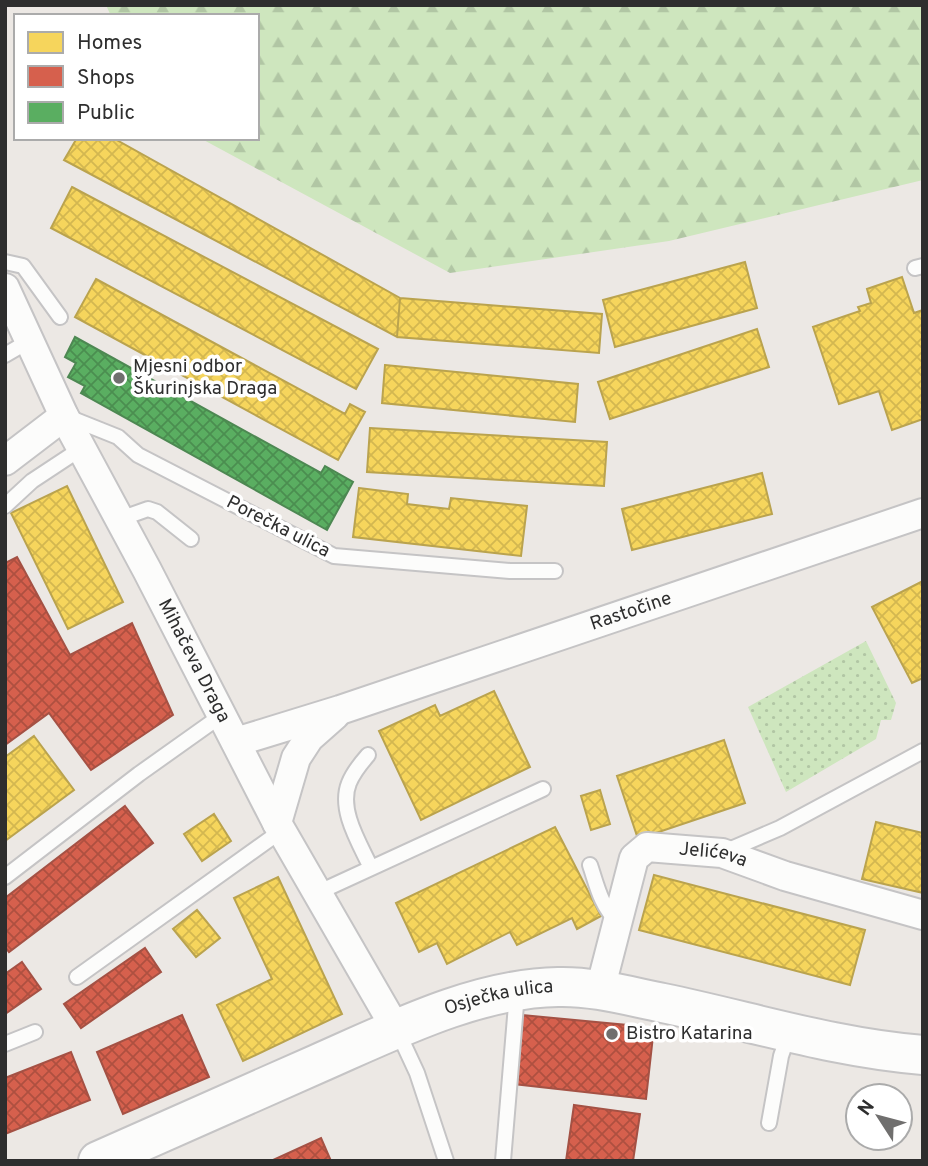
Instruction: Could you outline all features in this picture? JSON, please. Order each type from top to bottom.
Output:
[{"type":"main road","name":"Osječka ulica","points":[[98,1161],[396,1029],[472,1002],[517,991],[558,987],[600,990],[725,1016],[841,1045],[923,1055]]},
{"type":"street","name":"Mihačeva Draga","points":[[5,288],[17,348],[64,415],[279,827],[396,1029]]},
{"type":"street","points":[[5,461],[64,415]]},
{"type":"street","name":"Rastočine","points":[[236,742],[340,710],[923,513]]},
{"type":"street","name":"Rastočine","points":[[279,827],[296,758],[309,738],[340,710]]},
{"type":"street","name":"Jelićeva","points":[[600,990],[634,858],[647,847],[722,853],[785,876],[923,915]]},
{"type":"lane","points":[[5,262],[23,266],[60,317]]},
{"type":"lane","name":"Porečka ulica","points":[[64,415],[118,437],[138,455],[334,556],[510,571],[555,571]]},
{"type":"lane","points":[[5,506],[32,481],[82,448]]},
{"type":"lane","points":[[120,519],[148,509],[157,512],[191,539]]},
{"type":"lane","points":[[5,877],[139,774],[222,715]]},
{"type":"lane","points":[[722,853],[780,828],[923,751]]},
{"type":"lane","points":[[368,755],[348,783],[346,797],[347,811],[371,869]]},
{"type":"lane","points":[[317,893],[543,789]]},
{"type":"lane","points":[[77,977],[279,827]]},
{"type":"lane","points":[[590,865],[600,895],[617,921]]},
{"type":"lane","points":[[503,1161],[517,991]]},
{"type":"lane","points":[[396,1029],[417,1073],[446,1161]]},
{"type":"lane","points":[[5,1044],[35,1032]]},
{"type":"lane","points":[[769,1123],[781,1056],[789,1032]]},
{"type":"green space","points":[[106,5],[923,5],[923,180],[669,241],[450,273],[204,140],[259,140],[259,14],[110,14]]},
{"type":"green space","points":[[866,641],[896,703],[891,720],[881,720],[876,739],[786,792],[748,707]]},
{"type":"building: Homes","points":[[76,140],[117,140],[400,298],[397,337],[64,160]]},
{"type":"building: Homes","points":[[72,187],[378,349],[356,389],[51,228]]},
{"type":"building: Homes","points":[[745,262],[757,308],[615,347],[603,300]]},
{"type":"building: Homes","points":[[902,277],[914,313],[923,310],[923,419],[892,430],[879,391],[839,404],[813,327],[860,311],[858,307],[871,303],[867,289]]},
{"type":"building: Homes","points":[[96,279],[345,414],[350,404],[365,412],[338,460],[75,317]]},
{"type":"building: Homes","points":[[400,298],[602,314],[599,353],[397,337]]},
{"type":"building: Homes","points":[[757,329],[769,367],[610,419],[598,382]]},
{"type":"building: Homes","points":[[385,365],[578,384],[575,422],[382,403]]},
{"type":"building: Homes","points":[[370,428],[607,442],[604,486],[367,472]]},
{"type":"building: Homes","points":[[762,473],[772,514],[632,550],[622,509]]},
{"type":"building: Homes","points":[[67,486],[123,602],[68,629],[11,513]]},
{"type":"building: Homes","points":[[359,488],[408,494],[407,504],[449,509],[451,498],[527,506],[521,556],[353,537]]},
{"type":"building: Homes","points":[[923,581],[923,678],[912,683],[872,607]]},
{"type":"building: Homes","points":[[494,691],[530,767],[421,820],[379,731],[435,705],[440,716]]},
{"type":"building: Homes","points":[[34,736],[74,790],[5,841],[5,757]]},
{"type":"building: Homes","points":[[724,740],[745,803],[638,839],[617,776]]},
{"type":"building: Homes","points":[[600,790],[610,824],[591,830],[581,796]]},
{"type":"building: Homes","points":[[214,814],[231,841],[202,861],[184,834]]},
{"type":"building: Homes","points":[[876,822],[923,833],[923,893],[862,879]]},
{"type":"building: Homes","points":[[555,827],[601,916],[577,929],[572,918],[517,945],[510,932],[447,964],[437,943],[419,952],[396,903]]},
{"type":"building: Homes","points":[[654,875],[865,930],[850,985],[639,930]]},
{"type":"building: Homes","points":[[278,877],[342,1014],[243,1061],[217,1005],[272,979],[234,898]]},
{"type":"building: Homes","points":[[197,910],[220,938],[196,957],[173,929]]},
{"type":"building: Shops","points":[[17,557],[70,655],[132,623],[173,715],[91,770],[49,713],[5,745],[5,563]]},
{"type":"building: Shops","points":[[125,806],[153,843],[9,952],[5,947],[5,898]]},
{"type":"building: Shops","points":[[145,948],[161,972],[81,1028],[64,1004]]},
{"type":"building: Shops","points":[[22,962],[41,989],[5,1014],[5,974]]},
{"type":"building: Shops","points":[[182,1015],[209,1077],[123,1114],[97,1052]]},
{"type":"building: Shops","points":[[522,1015],[627,1025],[626,1033],[653,1036],[646,1099],[514,1084]]},
{"type":"building: Shops","points":[[71,1052],[90,1100],[5,1134],[5,1078]]},
{"type":"building: Shops","points":[[574,1105],[640,1114],[633,1161],[566,1161]]},
{"type":"building: Shops","points":[[321,1138],[331,1161],[271,1161]]},
{"type":"building: Public","points":[[75,337],[321,473],[325,466],[353,482],[327,530],[81,393],[85,386],[68,377],[76,363],[65,357]]},
{"type":"place","name":"Mjesni odbor Škurinjska Draga","points":[[119,378]]},
{"type":"place","name":"Bistro Katarina","points":[[612,1034]]}]
